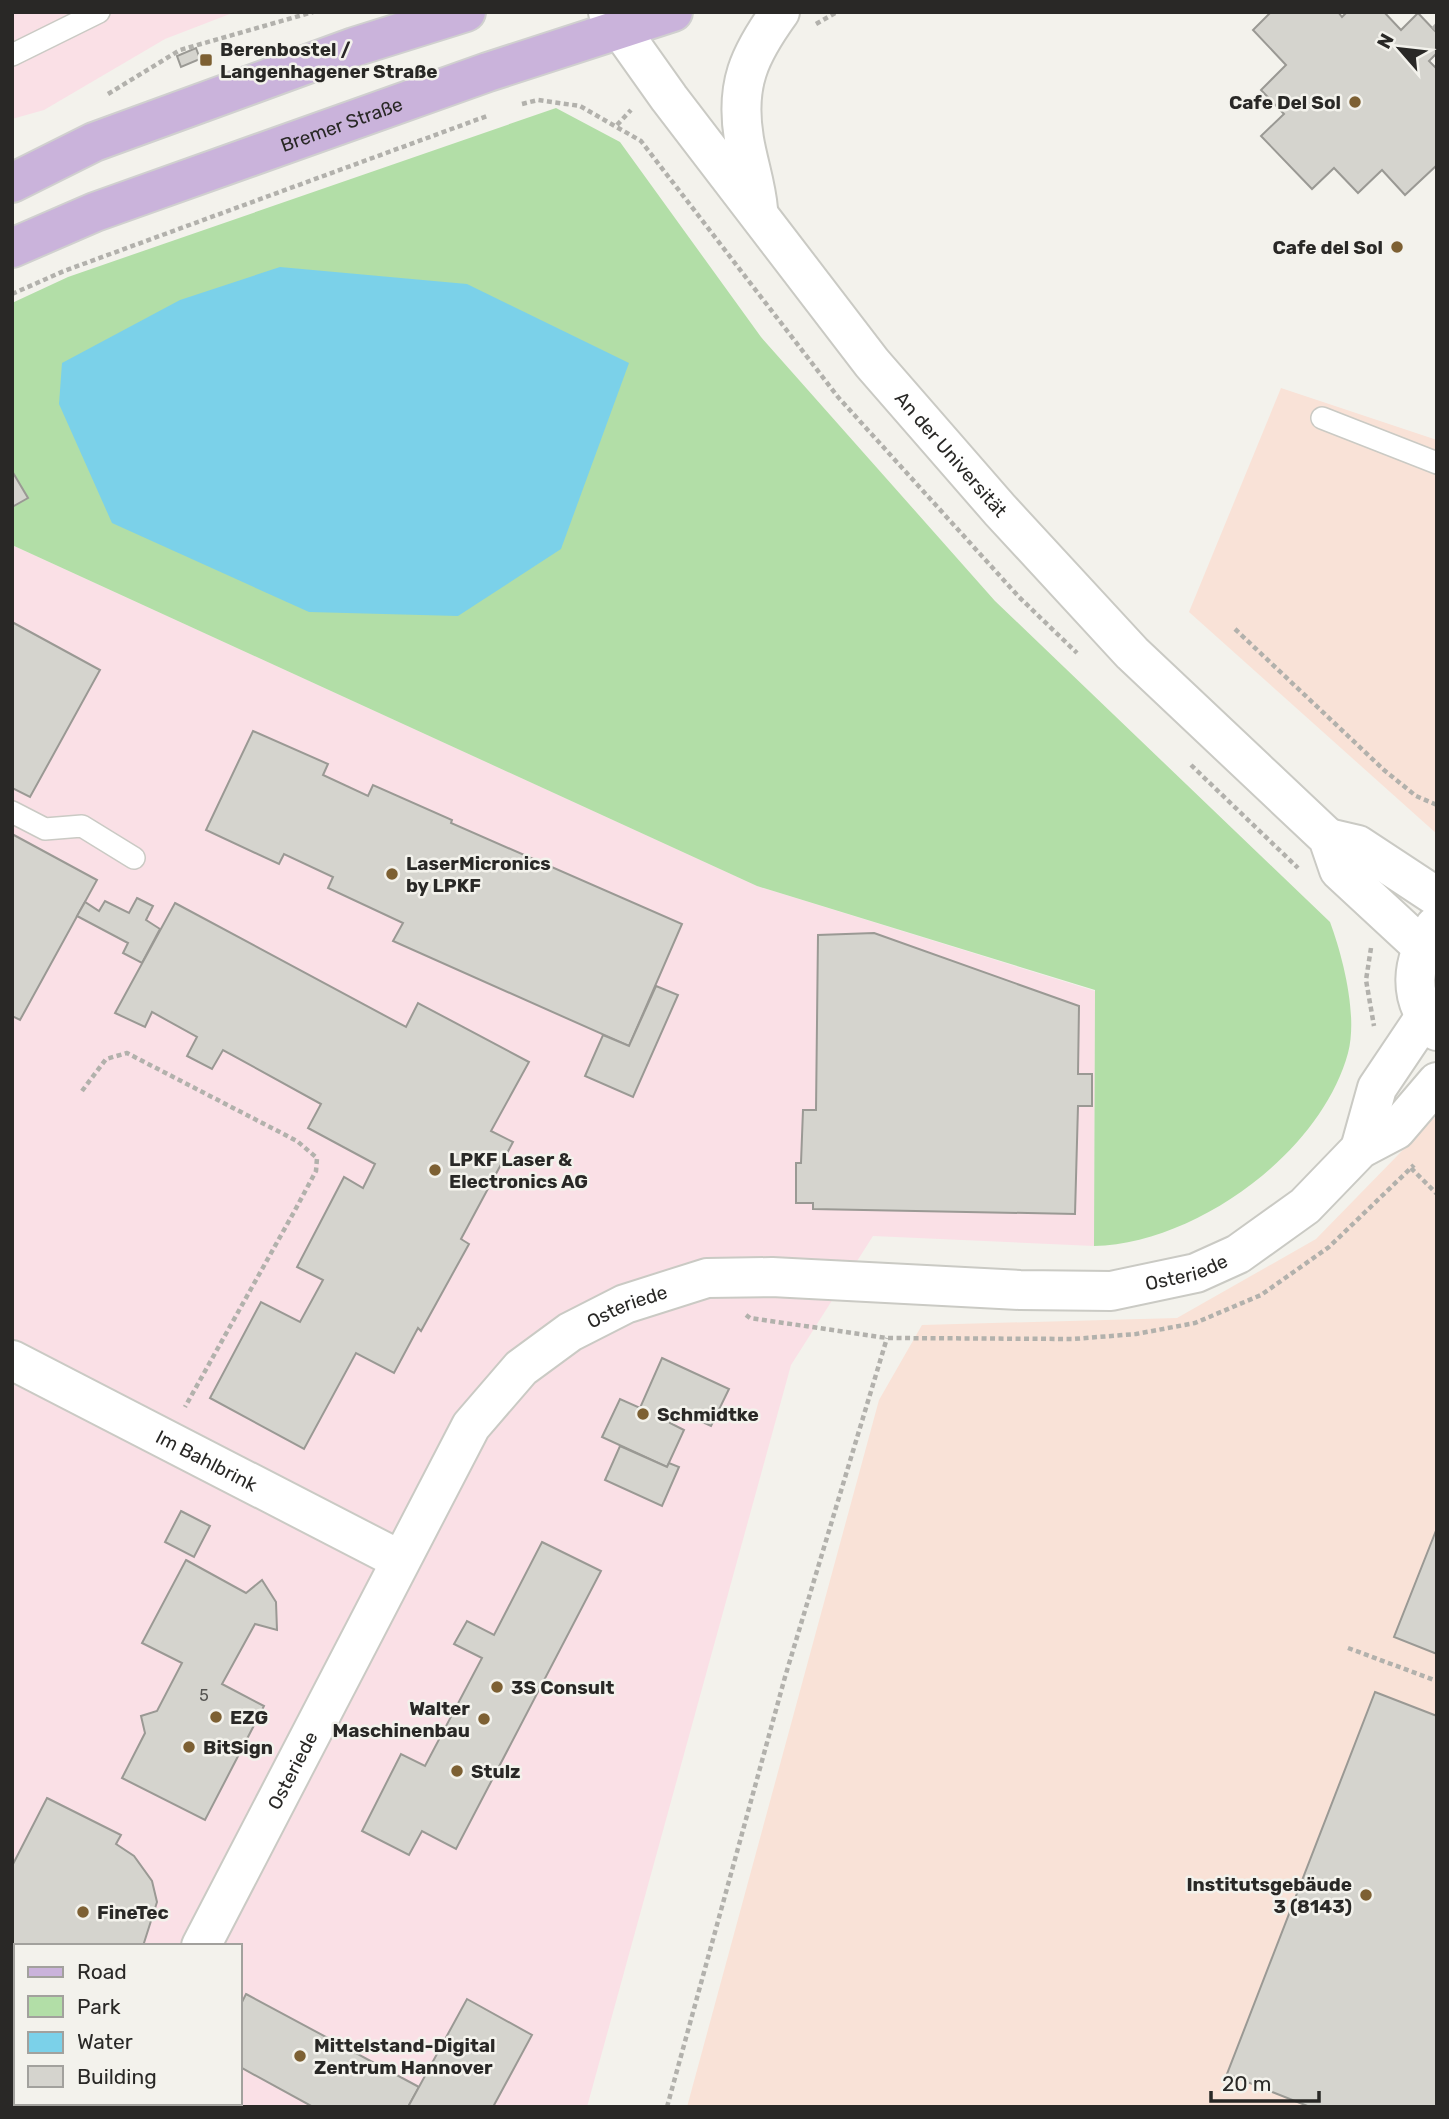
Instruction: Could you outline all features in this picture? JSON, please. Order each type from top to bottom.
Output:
[{"type":"main road","points":[[12,183],[93,142],[354,47],[466,12]]},
{"type":"main road","name":"Bremer Straße","points":[[12,247],[95,212],[488,72],[613,21],[673,12]]},
{"type":"street","points":[[354,47],[400,12]]},
{"type":"street","points":[[758,215],[744,138],[742,82],[760,39],[780,12]]},
{"type":"street","name":"An der Universität","points":[[613,21],[872,363],[1000,510],[1132,653],[1328,838],[1339,870],[1429,935]]},
{"type":"street","points":[[12,165],[93,142]]},
{"type":"street","name":"An der Universität","points":[[1328,838],[1358,845],[1437,897]]},
{"type":"street","points":[[1429,935],[1414,972],[1417,999],[1430,1025]]},
{"type":"street","name":"Osteriede","points":[[1360,1149],[1377,1088],[1430,1025]]},
{"type":"street","name":"Osteriede","points":[[202,1944],[471,1426],[521,1368],[570,1332],[625,1304],[707,1278],[772,1277],[1020,1290],[1111,1291],[1196,1273],[1238,1254],[1305,1206],[1360,1149],[1396,1130],[1437,1082]]},
{"type":"street","name":"Im Bahlbrink","points":[[12,1360],[400,1560]]},
{"type":"lane","points":[[12,55],[99,12]]},
{"type":"lane","points":[[1322,418],[1437,463]]},
{"type":"lane","points":[[12,812],[45,829],[82,826],[134,858]]},
{"type":"path","points":[[98,100],[180,50],[313,12]]},
{"type":"path","points":[[518,104],[538,100],[580,106],[617,125]]},
{"type":"path","points":[[12,294],[77,266],[492,114]]},
{"type":"path","points":[[1235,629],[1384,770],[1416,796],[1437,805]]},
{"type":"path","points":[[82,1091],[106,1059],[127,1053],[297,1141],[317,1158],[316,1171],[294,1212],[166,1439]]},
{"type":"path","points":[[1411,1168],[1437,1194]]},
{"type":"path","points":[[707,1278],[750,1318],[887,1338],[1073,1339],[1136,1334]]},
{"type":"path","points":[[667,2107],[785,1677],[887,1338]]},
{"type":"path","points":[[1348,1648],[1437,1681]]},
{"type":"shaded area","points":[[12,12],[235,12],[165,39],[44,110],[12,119]]},
{"type":"shaded area","points":[[1281,388],[1437,440],[1437,834],[1189,612]]},
{"type":"shaded area","points":[[12,545],[757,886],[1095,991],[1094,1246],[873,1236],[791,1365],[587,2107],[12,2107]]},
{"type":"shaded area","points":[[1437,1115],[1437,2107],[687,2107],[879,1400],[922,1325],[1177,1318],[1316,1239]]},
{"type":"green space","points":[[556,108],[620,142],[761,337],[995,601],[1330,922],[1348,987],[1351,1022],[1348,1053],[1333,1090],[1311,1125],[1282,1157],[1249,1186],[1212,1210],[1172,1229],[1133,1241],[1094,1246],[1095,990],[757,886],[12,545],[12,303],[68,277]]},
{"type":"water","points":[[280,267],[467,284],[629,363],[561,549],[458,616],[309,612],[112,523],[59,404],[62,363],[180,300]]},
{"type":"building","name":"Cafe Del Sol","points":[[1271,12],[1338,12],[1342,17],[1347,12],[1384,12],[1401,30],[1418,13],[1437,33],[1437,53],[1429,61],[1437,69],[1437,165],[1405,195],[1382,170],[1358,193],[1334,168],[1312,189],[1261,136],[1284,114],[1261,90],[1286,65],[1253,30]]},
{"type":"building","points":[[196,48],[200,59],[181,67],[177,56]]},
{"type":"building","points":[[12,471],[28,498],[12,507]]},
{"type":"building","points":[[12,622],[100,670],[30,797],[12,788]]},
{"type":"building","points":[[253,731],[328,764],[323,775],[368,796],[373,785],[452,820],[451,823],[682,924],[629,1046],[393,941],[403,923],[328,888],[333,877],[284,854],[279,864],[206,830]]},
{"type":"building","points":[[12,834],[97,880],[20,1020],[12,1016]]},
{"type":"building","points":[[137,898],[153,906],[146,920],[160,929],[142,963],[123,953],[128,943],[77,916],[85,902],[99,911],[105,901],[129,913]]},
{"type":"building","name":"LPKF Laser & Electronics AG","points":[[175,903],[406,1027],[418,1003],[529,1062],[491,1131],[513,1142],[461,1239],[469,1244],[421,1331],[418,1328],[394,1373],[356,1353],[304,1449],[210,1398],[261,1302],[300,1322],[323,1280],[297,1267],[344,1177],[363,1188],[375,1164],[308,1128],[321,1104],[223,1050],[212,1069],[187,1056],[197,1037],[152,1012],[145,1027],[115,1013]]},
{"type":"building","points":[[874,933],[1079,1006],[1078,1074],[1092,1074],[1092,1106],[1078,1106],[1075,1214],[813,1209],[813,1203],[796,1203],[796,1163],[801,1163],[803,1110],[816,1110],[818,935]]},
{"type":"building","points":[[656,986],[678,995],[633,1097],[585,1076],[603,1035],[629,1046]]},
{"type":"building","name":"Schmidtke","points":[[662,1358],[729,1389],[711,1426],[676,1410],[670,1423],[684,1430],[667,1467],[602,1437],[620,1399],[640,1408]]},
{"type":"building","points":[[620,1446],[667,1467],[669,1463],[679,1467],[662,1506],[605,1480]]},
{"type":"building","points":[[181,1511],[210,1526],[194,1557],[165,1542]]},
{"type":"building","points":[[1437,1528],[1437,1654],[1394,1637]]},
{"type":"building","points":[[542,1542],[601,1571],[456,1849],[422,1831],[409,1855],[362,1831],[401,1754],[425,1766],[482,1658],[454,1644],[467,1621],[494,1635]]},
{"type":"building","points":[[186,1560],[246,1593],[262,1580],[276,1602],[277,1630],[255,1624],[222,1684],[264,1706],[205,1820],[122,1778],[145,1733],[141,1716],[157,1711],[182,1663],[142,1643]]},
{"type":"building","name":"Institutsgebäude 3 (8143)","points":[[1375,1692],[1437,1716],[1437,2107],[1310,2107],[1227,2074]]},
{"type":"building","name":"FineTec","points":[[47,1798],[121,1835],[116,1844],[134,1856],[152,1881],[157,1902],[144,1944],[14,1944],[12,2042],[12,1866]]},
{"type":"building","name":"Mittelstand-Digital Zentrum Hannover","points":[[246,1994],[419,2087],[408,2107],[313,2107],[242,2068],[242,2002]]},
{"type":"building","points":[[467,1999],[532,2035],[493,2107],[408,2107]]},
{"type":"place","name":"Berenbostel / Langenhagener Straße","points":[[206,60]]},
{"type":"place","name":"Cafe Del Sol","points":[[1355,102]]},
{"type":"place","name":"Cafe del Sol","points":[[1397,247]]},
{"type":"place","name":"LaserMicronics by LPKF","points":[[392,874]]},
{"type":"place","name":"LPKF Laser & Electronics AG","points":[[435,1170]]},
{"type":"place","name":"Schmidtke","points":[[643,1414]]},
{"type":"place","name":"3S Consult","points":[[497,1687]]},
{"type":"place","name":"EZG","points":[[216,1717]]},
{"type":"place","name":"Walter Maschinenbau","points":[[484,1719]]},
{"type":"place","name":"BitSign","points":[[189,1747]]},
{"type":"place","name":"Stulz","points":[[457,1771]]},
{"type":"place","name":"Institutsgebäude 3 (8143)","points":[[1366,1895]]},
{"type":"place","name":"FineTec","points":[[83,1912]]},
{"type":"place","name":"Mittelstand-Digital Zentrum Hannover","points":[[300,2056]]}]
